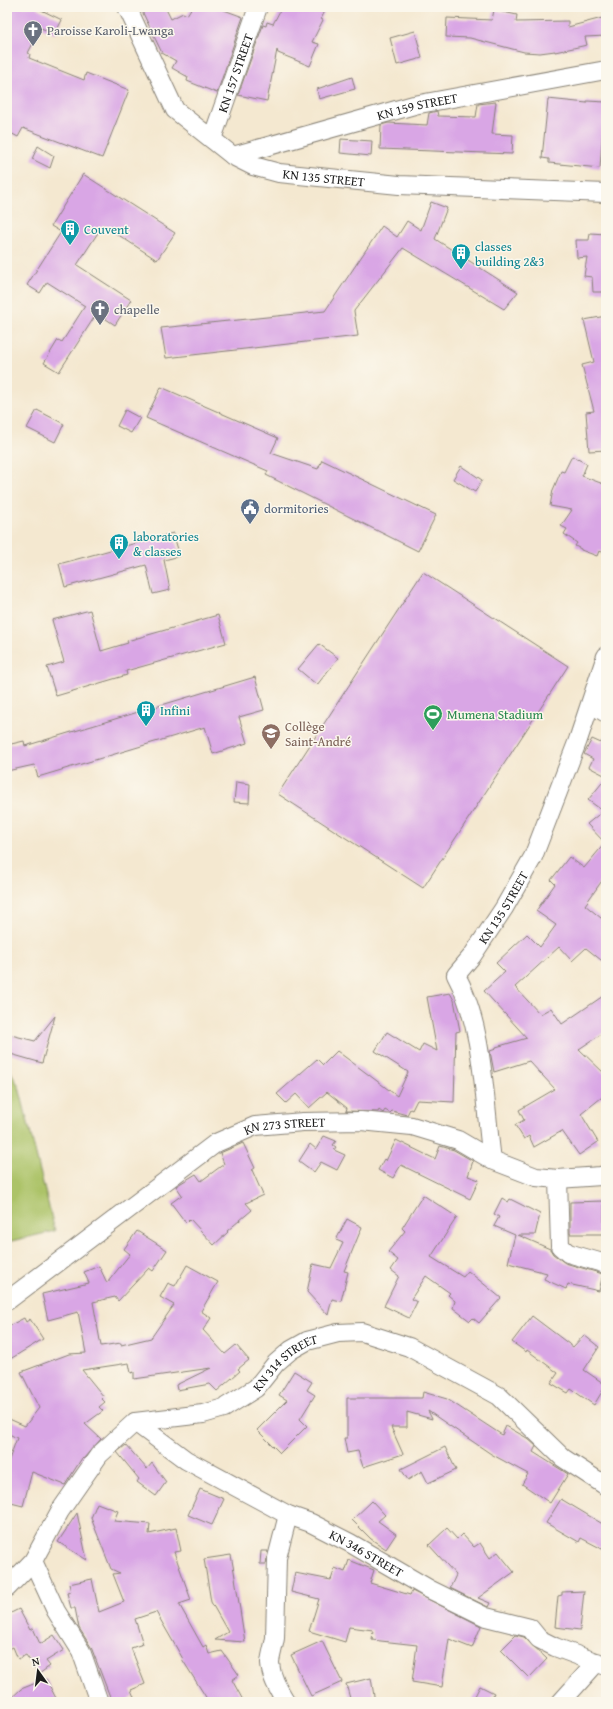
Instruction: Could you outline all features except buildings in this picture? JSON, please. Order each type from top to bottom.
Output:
[{"type":"street","name":"KN 135 STREET","points":[[127,7],[175,110],[233,156],[253,166],[279,174],[399,185],[606,193]]},
{"type":"street","name":"KN 157 STREET","points":[[212,139],[258,7]]},
{"type":"street","name":"KN 159 STREET","points":[[233,156],[414,105],[606,70]]},
{"type":"street","name":"KN 135 STREET","points":[[492,1160],[479,1047],[466,994],[456,975],[472,956],[504,908],[533,857],[598,709],[606,656]]},
{"type":"street","name":"KN 273 STREET","points":[[7,1301],[216,1143],[255,1126],[303,1122],[361,1121],[412,1126],[458,1140],[492,1160],[536,1177],[558,1178],[601,1176],[606,1174]]},
{"type":"street","points":[[558,1178],[560,1246],[568,1253],[606,1264]]},
{"type":"street","name":"KN 314 STREET","points":[[135,1422],[203,1414],[224,1408],[256,1388],[276,1363],[291,1350],[307,1341],[338,1334],[362,1332],[410,1347],[499,1396],[563,1458],[606,1486]]},
{"type":"street","points":[[7,1588],[33,1561],[60,1511],[99,1455],[135,1422]]},
{"type":"street","name":"KN 346 STREET","points":[[135,1422],[186,1460],[288,1515],[311,1523],[350,1543],[429,1590],[486,1617],[530,1628],[539,1639],[555,1647],[602,1664]]},
{"type":"street","points":[[286,1702],[273,1678],[270,1662],[274,1651],[275,1638],[277,1558],[288,1515]]},
{"type":"street","points":[[33,1561],[56,1611],[81,1651],[99,1702]]},
{"type":"street","points":[[562,1702],[602,1664]]},
{"type":"green space","points":[[7,1064],[19,1087],[55,1231],[7,1242]]},
{"type":"place","name":"Paroisse Karoli-Lwanga","points":[[33,47]]},
{"type":"place","name":"Couvent","points":[[70,246]]},
{"type":"place","name":"classes building 2&3","points":[[461,270]]},
{"type":"place","name":"chapelle","points":[[100,326]]},
{"type":"place","name":"dormitories","points":[[250,525]]},
{"type":"place","name":"laboratories & classes","points":[[119,560]]},
{"type":"place","name":"Infini","points":[[146,727]]},
{"type":"place","name":"Mumena Stadium","points":[[433,731]]},
{"type":"place","name":"Collège Saint-André","points":[[271,750]]}]
